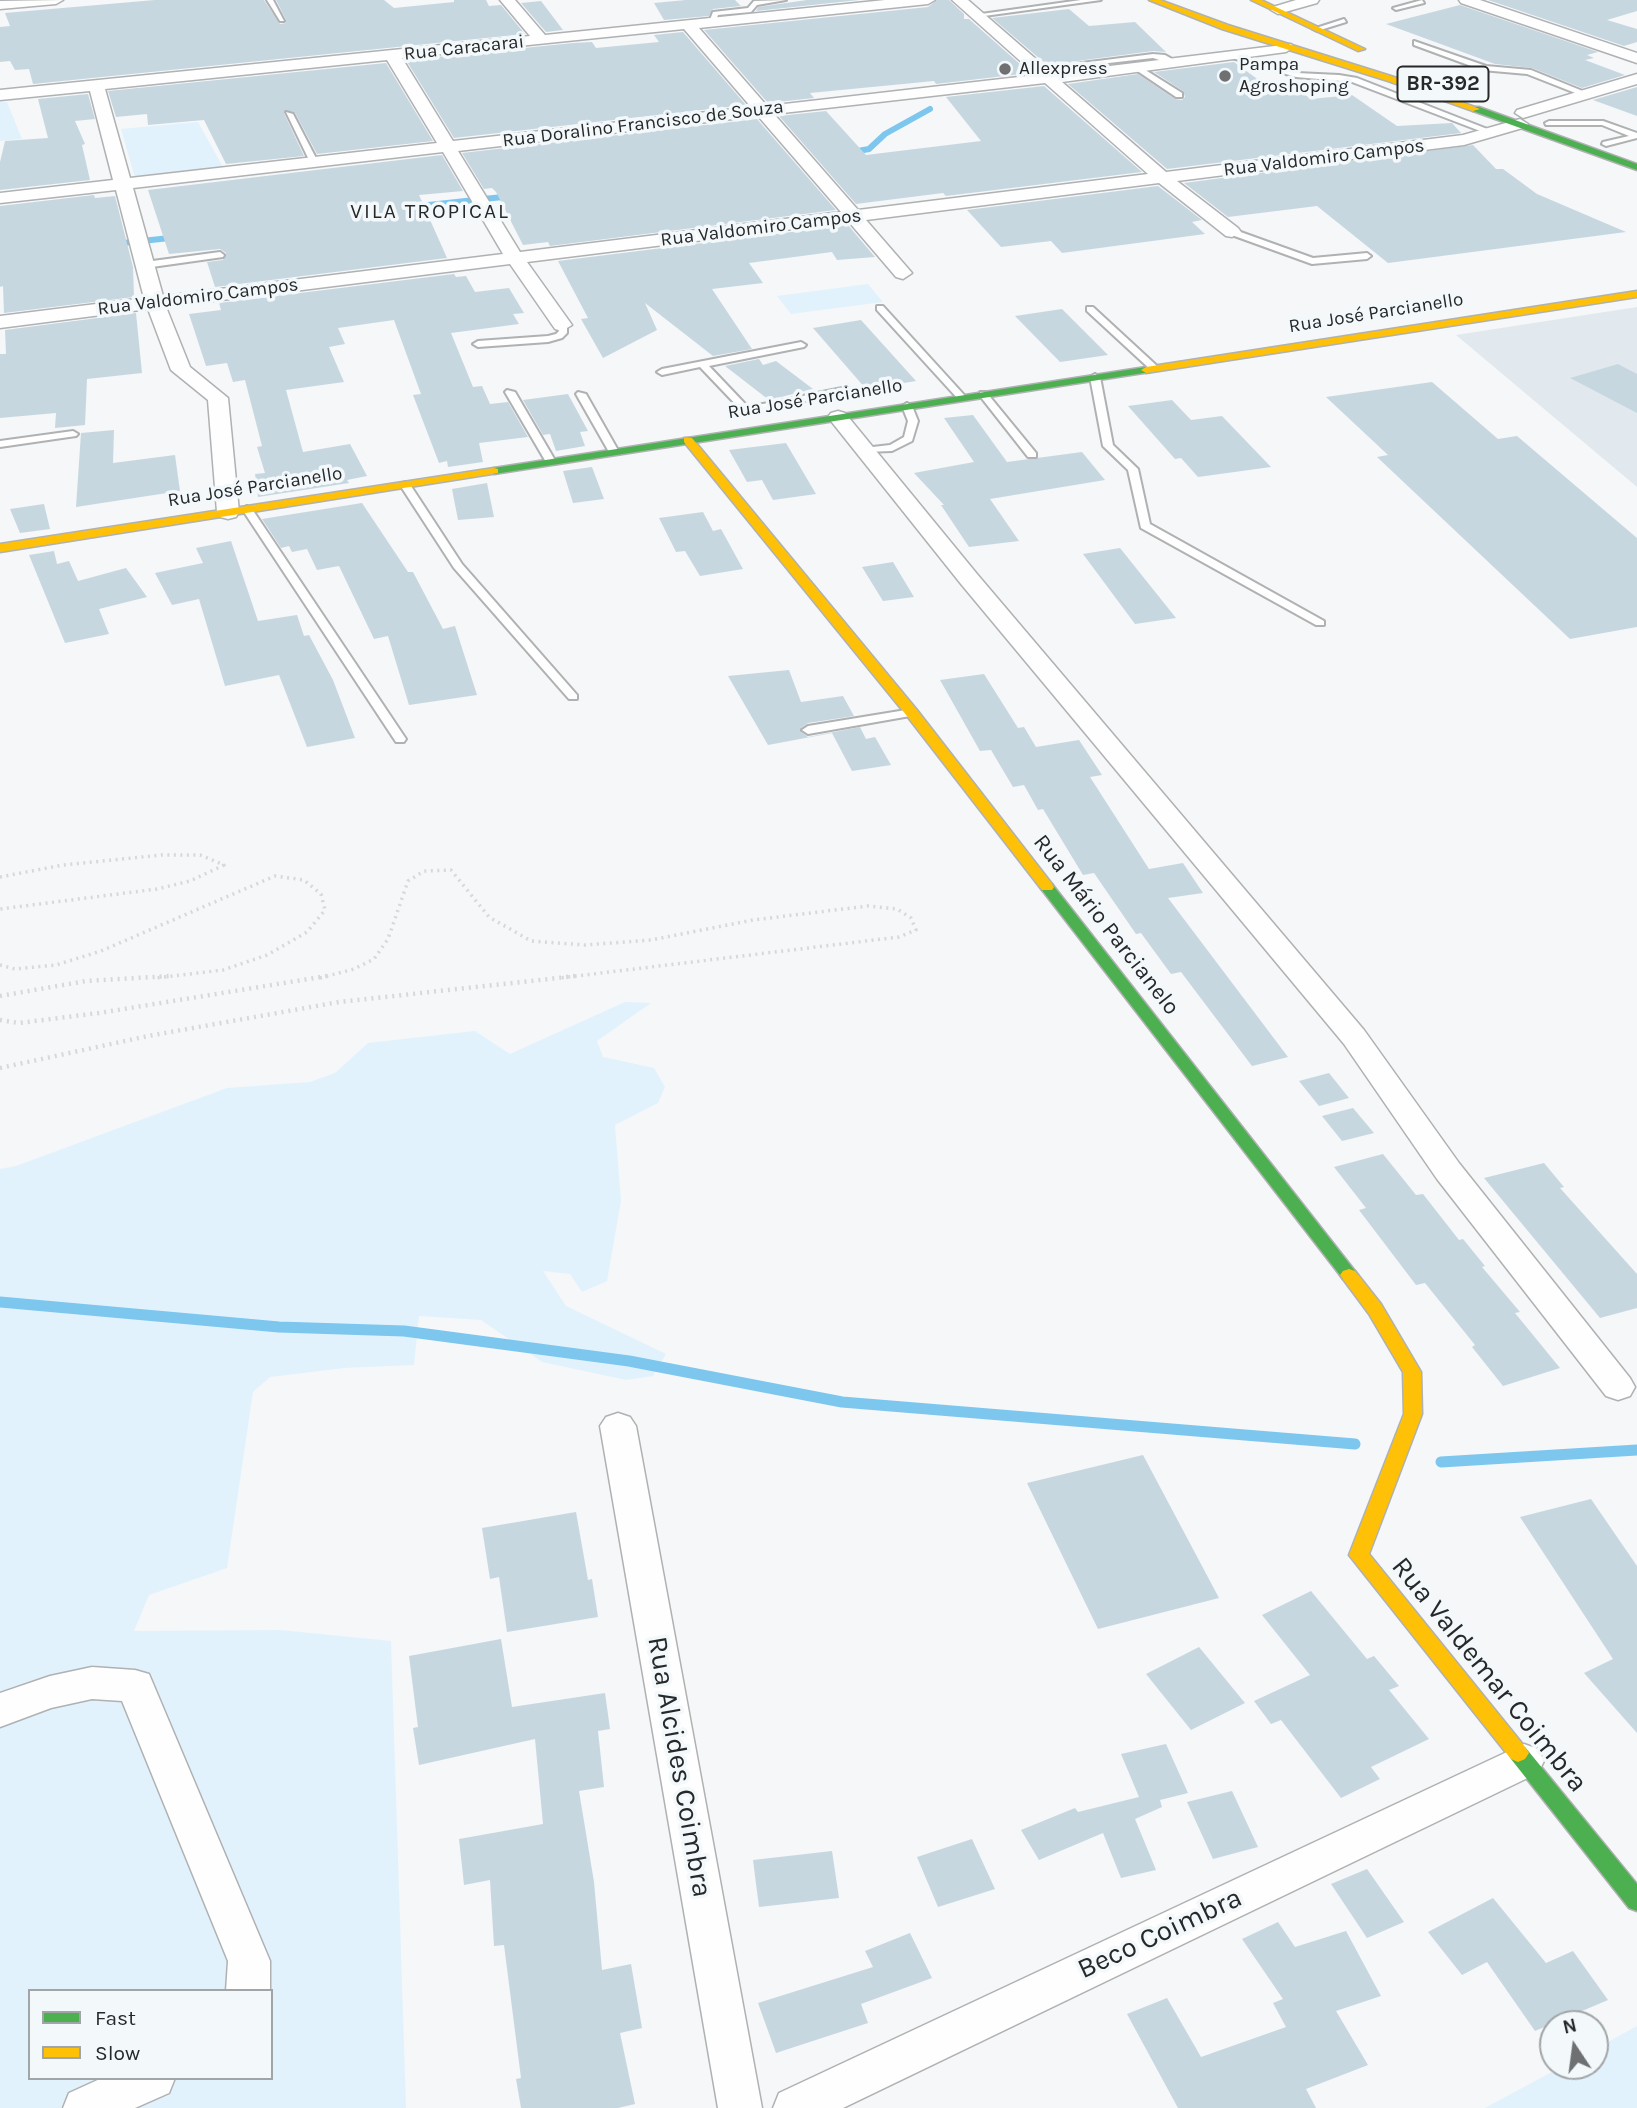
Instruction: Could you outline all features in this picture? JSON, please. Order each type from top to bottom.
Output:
[{"type":"main road","name":"BR-392","points":[[1153,0],[1286,47],[1456,102],[1522,119],[1545,122],[1637,155]]},
{"type":"main road","name":"BR-392","points":[[1196,0],[1456,102]]},
{"type":"main road","name":"BR-392","points":[[1255,0],[1379,58],[1637,167]]},
{"type":"main road","name":"Rua José Parcianello","points":[[0,548],[1637,293]]},
{"type":"main road","name":"Rua Mário Parcianelo","points":[[688,440],[912,713],[1375,1309],[1412,1372],[1413,1414],[1393,1467]]},
{"type":"main road","name":"Rua Valdemar Coimbra","points":[[1393,1467],[1359,1555],[1637,1901]]},
{"type":"street","points":[[0,5],[55,0]]},
{"type":"street","points":[[507,0],[542,40]]},
{"type":"street","name":"Rua Caracarai","points":[[0,95],[928,0]]},
{"type":"street","points":[[959,0],[1163,178],[1232,232]]},
{"type":"street","points":[[1278,10],[1312,0]]},
{"type":"street","points":[[1466,0],[1637,58]]},
{"type":"street","points":[[688,25],[903,273]]},
{"type":"street","name":"Rua Doralino Francisco de Souza","points":[[0,198],[763,111],[1043,74],[1139,68],[1286,47]]},
{"type":"street","points":[[392,55],[515,258],[562,325]]},
{"type":"street","points":[[1545,122],[1593,97],[1637,79]]},
{"type":"street","points":[[96,85],[155,303],[180,370],[218,398],[238,511]]},
{"type":"street","points":[[1593,97],[1637,92]]},
{"type":"street","name":"Rua Valdomiro Campos","points":[[0,322],[1464,140],[1593,97]]},
{"type":"street","points":[[838,417],[868,450],[969,579],[1354,1037],[1448,1171],[1618,1387]]},
{"type":"street","name":"Rua Alcides Coimbra","points":[[618,1426],[740,2108]]},
{"type":"street","points":[[0,1710],[50,1692],[92,1683],[135,1686],[249,1961],[248,1989]]},
{"type":"street","name":"Beco Coimbra","points":[[795,2108],[1524,1761]]},
{"type":"street","points":[[85,2108],[148,2080]]},
{"type":"lane","points":[[270,0],[282,20]]},
{"type":"lane","points":[[713,22],[715,13],[751,10],[754,3],[783,0]]},
{"type":"lane","points":[[1028,0],[1038,8]]},
{"type":"lane","points":[[976,15],[1098,0]]},
{"type":"lane","points":[[1396,8],[1422,2],[1419,0]]},
{"type":"lane","points":[[1317,29],[1344,21]]},
{"type":"lane","points":[[1417,43],[1485,68],[1528,72],[1593,97]]},
{"type":"lane","points":[[1232,55],[1296,75],[1354,80],[1491,132]]},
{"type":"lane","points":[[1043,74],[1153,56],[1175,63]]},
{"type":"lane","points":[[1139,68],[1180,95]]},
{"type":"lane","points":[[289,114],[314,162]]},
{"type":"lane","points":[[1545,122],[1603,122],[1637,136]]},
{"type":"lane","points":[[1606,144],[1637,136]]},
{"type":"lane","points":[[1232,232],[1312,261],[1367,256]]},
{"type":"lane","points":[[145,265],[220,255]]},
{"type":"lane","points":[[880,308],[961,398]]},
{"type":"lane","points":[[1090,309],[1154,368]]},
{"type":"lane","points":[[478,344],[548,339],[559,336],[564,331],[562,325]]},
{"type":"lane","points":[[662,372],[801,345]]},
{"type":"lane","points":[[702,364],[746,410],[847,390]]},
{"type":"lane","points":[[1095,377],[1108,446],[1133,469],[1145,526],[1320,624]]},
{"type":"lane","points":[[510,392],[551,462]]},
{"type":"lane","points":[[581,394],[614,452]]},
{"type":"lane","points":[[983,394],[1032,455]]},
{"type":"lane","points":[[784,402],[802,422]]},
{"type":"lane","points":[[868,450],[892,448],[909,439],[913,421],[907,406]]},
{"type":"lane","points":[[0,444],[73,434]]},
{"type":"lane","points":[[405,485],[458,566],[573,697]]},
{"type":"lane","points":[[238,511],[400,739]]},
{"type":"lane","points":[[808,730],[912,713]]},
{"type":"path","points":[[0,877],[64,865],[162,855],[200,855],[224,865],[190,881],[157,889],[0,909]]},
{"type":"path","points":[[0,1020],[19,1023],[99,1013],[310,981],[354,969],[374,959],[388,939],[408,881],[424,871],[451,870],[489,917],[531,941],[585,945],[651,940],[753,920],[868,906],[897,909],[911,918],[916,930],[899,937],[702,963],[339,1002],[148,1036],[0,1068]]},
{"type":"path","points":[[0,965],[15,969],[56,965],[101,951],[275,876],[304,880],[321,894],[325,909],[306,932],[267,955],[223,970],[86,981],[0,996]]},
{"type":"shaded area","points":[[0,102],[7,102],[22,139],[0,141]]},
{"type":"shaded area","points":[[198,122],[223,167],[135,178],[121,129]]},
{"type":"shaded area","points":[[868,284],[883,302],[791,314],[777,296]]},
{"type":"shaded area","points":[[1637,307],[1637,487],[1456,335]]},
{"type":"shaded area","points":[[625,1002],[651,1003],[597,1041],[603,1057],[654,1068],[665,1087],[658,1103],[615,1125],[621,1201],[607,1281],[582,1292],[570,1274],[543,1271],[566,1306],[666,1354],[653,1376],[626,1380],[542,1362],[481,1320],[419,1316],[414,1365],[345,1368],[270,1377],[253,1392],[227,1568],[149,1595],[134,1631],[280,1630],[391,1641],[406,2108],[0,2108],[0,1169],[16,1166],[227,1088],[310,1082],[335,1073],[368,1043],[475,1031],[510,1054]]},
{"type":"shaded area","points":[[1637,2026],[1637,2108],[1485,2108],[1539,2079],[1609,2080],[1609,2041]]},
{"type":"building","points":[[155,0],[264,0],[280,24],[286,23],[286,20],[276,0],[384,0],[394,8],[454,0],[486,0],[489,6],[501,5],[525,34],[33,84],[29,69],[15,70],[10,61],[0,62],[0,27],[10,26],[5,13]]},
{"type":"building","points":[[735,0],[741,6],[713,9],[709,16],[664,20],[654,3]]},
{"type":"building","points":[[807,0],[859,0],[756,11],[758,7]]},
{"type":"building","points":[[937,0],[949,0],[964,14],[964,19],[969,19],[1030,73],[936,84],[934,81],[810,93],[814,98],[768,103],[704,30],[928,7]]},
{"type":"building","points":[[1488,0],[1637,0],[1637,11],[1607,20],[1637,29],[1637,42],[1624,46]]},
{"type":"building","points":[[541,1],[563,30],[546,32],[521,3]]},
{"type":"building","points":[[1460,5],[1598,52],[1587,55],[1594,58],[1585,60],[1625,75],[1582,88],[1532,68],[1495,64],[1386,24]]},
{"type":"building","points":[[1069,9],[1089,26],[1135,22],[1166,52],[1153,51],[1047,65],[992,18]]},
{"type":"building","points":[[683,32],[746,105],[454,138],[406,60],[573,43],[592,42],[596,48],[659,42],[654,35]]},
{"type":"building","points":[[1234,62],[1275,92],[1297,89],[1311,99],[1352,95],[1397,126],[1452,123],[1461,133],[1167,169],[1068,84],[1138,74],[1175,99],[1182,100],[1185,97],[1183,91],[1154,72]]},
{"type":"building","points":[[386,63],[433,141],[317,154],[295,113],[285,110],[304,156],[226,164],[204,120],[148,125],[147,114],[116,117],[108,91]]},
{"type":"building","points":[[1044,86],[1142,172],[856,204],[779,116],[826,111],[866,155],[981,141],[946,97]]},
{"type":"building","points":[[1637,87],[1637,116],[1593,100]]},
{"type":"building","points":[[88,94],[95,119],[75,121],[85,144],[82,145],[90,180],[0,190],[0,162],[5,141],[48,138],[38,99]]},
{"type":"building","points":[[757,119],[836,210],[550,246],[548,242],[523,245],[496,192],[492,188],[484,189],[462,153]]},
{"type":"building","points":[[1473,145],[1496,169],[1503,169],[1537,194],[1626,232],[1388,263],[1317,206],[1228,217],[1184,183]]},
{"type":"building","points":[[442,155],[463,191],[419,195],[447,258],[215,287],[207,262],[223,260],[226,253],[220,249],[169,254],[148,190]]},
{"type":"building","points":[[1158,186],[1202,220],[1192,222],[1205,234],[1062,253],[1051,241],[1001,247],[967,210]]},
{"type":"building","points":[[94,195],[95,198],[115,196],[133,267],[134,297],[4,313],[3,286],[0,287],[0,206]]},
{"type":"building","points":[[848,225],[875,257],[837,260],[832,252],[749,263],[763,283],[712,289],[752,349],[713,356],[645,303],[657,330],[603,358],[581,319],[588,318],[558,261]]},
{"type":"building","points":[[454,274],[456,277],[466,276],[475,292],[509,288],[524,313],[513,314],[519,324],[451,333],[473,387],[482,386],[490,404],[508,402],[528,437],[479,443],[483,462],[448,467],[447,461],[439,463],[413,395],[421,394],[394,320],[338,328],[345,344],[329,347],[344,382],[286,390],[303,452],[350,444],[367,476],[347,480],[349,483],[258,497],[255,474],[265,473],[257,447],[262,446],[245,380],[233,382],[227,363],[206,366],[189,314],[221,310],[219,303]]},
{"type":"building","points":[[1062,309],[1108,355],[1060,362],[1015,316]]},
{"type":"building","points":[[136,313],[142,373],[87,379],[85,425],[55,428],[56,413],[0,418],[0,354],[6,354],[5,330]]},
{"type":"building","points":[[861,320],[916,381],[866,389],[813,328]]},
{"type":"building","points":[[759,359],[763,365],[776,361],[813,389],[769,400],[725,366]]},
{"type":"building","points":[[1618,364],[1637,374],[1637,413],[1570,378]]},
{"type":"building","points":[[1432,382],[1498,439],[1517,436],[1637,538],[1637,627],[1570,639],[1377,457],[1388,455],[1326,397]]},
{"type":"building","points":[[568,394],[588,431],[580,432],[585,446],[556,451],[550,434],[543,435],[523,400]]},
{"type":"building","points":[[1172,400],[1191,420],[1222,416],[1271,467],[1198,477],[1181,458],[1175,459],[1128,406]]},
{"type":"building","points":[[973,415],[1007,462],[1082,452],[1105,480],[990,499],[1019,541],[969,547],[941,505],[944,505],[914,473],[974,462],[944,418]]},
{"type":"building","points":[[114,430],[113,463],[175,455],[180,491],[76,507],[81,433]]},
{"type":"building","points":[[786,443],[816,494],[773,500],[762,480],[747,482],[729,450]]},
{"type":"building","points":[[592,467],[604,499],[573,503],[563,471]]},
{"type":"building","points":[[487,483],[494,517],[458,520],[452,489]]},
{"type":"building","points":[[362,503],[408,572],[413,572],[443,629],[455,626],[477,695],[409,705],[388,636],[374,639],[339,566],[317,570],[307,549],[292,552],[289,546],[281,548],[262,519]]},
{"type":"building","points":[[44,504],[50,529],[20,533],[10,509]]},
{"type":"building","points":[[703,512],[713,531],[721,529],[743,569],[700,576],[685,551],[676,552],[659,518]]},
{"type":"building","points":[[231,541],[258,621],[297,615],[304,636],[309,635],[333,680],[355,738],[307,747],[279,675],[225,686],[199,599],[172,605],[155,573],[203,563],[196,548]]},
{"type":"building","points":[[1120,548],[1176,618],[1135,624],[1083,554]]},
{"type":"building","points":[[54,551],[57,564],[69,561],[78,581],[126,568],[147,597],[99,609],[109,634],[65,643],[29,555]]},
{"type":"building","points":[[893,562],[914,597],[883,601],[862,567]]},
{"type":"building","points":[[789,670],[801,702],[843,696],[854,716],[808,723],[801,728],[801,732],[808,737],[860,727],[866,739],[875,737],[891,765],[852,771],[832,733],[768,745],[728,676]]},
{"type":"building","points":[[984,674],[1018,728],[1024,727],[1036,747],[1079,740],[1102,775],[1090,777],[1149,869],[1183,863],[1203,893],[1168,898],[1288,1057],[1252,1066],[1181,972],[1171,974],[1141,933],[1136,934],[1094,873],[1083,875],[1043,809],[1038,810],[1024,785],[1013,787],[991,750],[980,751],[940,680]]},
{"type":"building","points":[[1329,1073],[1349,1098],[1319,1106],[1299,1081]]},
{"type":"building","points":[[1353,1108],[1374,1133],[1342,1141],[1322,1116]]},
{"type":"building","points":[[1383,1154],[1416,1195],[1423,1194],[1459,1240],[1463,1239],[1485,1266],[1482,1267],[1520,1312],[1515,1313],[1560,1368],[1503,1386],[1472,1347],[1475,1345],[1425,1283],[1416,1285],[1359,1210],[1366,1208],[1334,1167]]},
{"type":"building","points":[[1544,1163],[1564,1187],[1560,1188],[1637,1274],[1637,1308],[1600,1318],[1484,1178]]},
{"type":"building","points":[[1143,1455],[1219,1598],[1098,1629],[1027,1483]]},
{"type":"building","points":[[1591,1499],[1637,1566],[1637,1733],[1584,1673],[1613,1659],[1520,1517]]},
{"type":"building","points":[[576,1512],[588,1580],[592,1579],[598,1617],[507,1632],[499,1577],[490,1579],[482,1528]]},
{"type":"building","points":[[1311,1591],[1367,1659],[1374,1656],[1399,1686],[1389,1690],[1429,1739],[1371,1767],[1380,1779],[1341,1798],[1281,1720],[1271,1724],[1254,1701],[1310,1675],[1262,1615]]},
{"type":"building","points":[[501,1639],[512,1707],[605,1693],[610,1729],[598,1731],[604,1787],[579,1791],[594,1882],[602,1970],[631,1964],[642,2028],[620,2033],[635,2104],[618,2108],[521,2108],[516,2079],[521,2078],[504,1945],[494,1946],[490,1880],[464,1885],[459,1839],[543,1824],[535,1739],[419,1765],[413,1728],[418,1727],[409,1656]]},
{"type":"building","points":[[1199,1647],[1245,1703],[1191,1730],[1146,1674]]},
{"type":"building","points":[[1166,1744],[1188,1793],[1160,1800],[1162,1807],[1135,1819],[1156,1870],[1121,1878],[1103,1833],[1039,1860],[1021,1830],[1075,1808],[1078,1812],[1139,1797],[1121,1754]]},
{"type":"building","points":[[1232,1791],[1258,1847],[1213,1859],[1187,1802]]},
{"type":"building","points":[[972,1839],[995,1889],[938,1907],[917,1857]]},
{"type":"building","points":[[832,1851],[839,1898],[759,1907],[753,1860]]},
{"type":"building","points":[[1367,1869],[1404,1922],[1367,1938],[1331,1884]]},
{"type":"building","points":[[1493,1898],[1546,1963],[1573,1951],[1608,2000],[1584,2010],[1539,2010],[1539,2029],[1535,2031],[1487,1962],[1462,1975],[1428,1932]]},
{"type":"building","points":[[1278,1922],[1295,1947],[1346,1931],[1381,1996],[1336,2011],[1368,2065],[1306,2089],[1316,2108],[1178,2108],[1127,2014],[1167,1998],[1201,2057],[1286,2027],[1273,2003],[1283,1999],[1242,1939]]},
{"type":"building","points":[[910,1933],[932,1978],[861,2004],[868,2023],[776,2053],[758,2003],[873,1967],[865,1951]]},
{"type":"waterway","points":[[847,153],[869,149],[885,134],[930,109]]},
{"type":"waterway","points":[[410,207],[512,196]]},
{"type":"waterway","points":[[114,244],[179,237]]},
{"type":"waterway","points":[[0,1302],[279,1327],[404,1331],[629,1361],[842,1402],[1355,1444]]},
{"type":"waterway","points":[[1441,1462],[1637,1450]]},
{"type":"traffic: fast","points":[[1476,109],[1637,167]]},
{"type":"traffic: fast","points":[[494,471],[1146,370]]},
{"type":"traffic: fast","points":[[1047,887],[1349,1275]]},
{"type":"traffic: fast","points":[[1518,1753],[1637,1901]]},
{"type":"traffic: slow","points":[[1153,0],[1225,27],[1391,79],[1476,109]]},
{"type":"traffic: slow","points":[[1255,0],[1361,49]]},
{"type":"traffic: slow","points":[[1146,370],[1637,294]]},
{"type":"traffic: slow","points":[[688,440],[912,713],[1047,887]]},
{"type":"traffic: slow","points":[[0,548],[494,471]]},
{"type":"traffic: slow","points":[[1349,1275],[1375,1309],[1412,1372],[1413,1414],[1359,1555],[1518,1753]]},
{"type":"place","name":"Allexpress","points":[[1005,69]]},
{"type":"place","name":"Pampa Agroshoping","points":[[1225,76]]},
{"type":"district","name":"VILA TROPICAL","points":[[430,212]]}]
